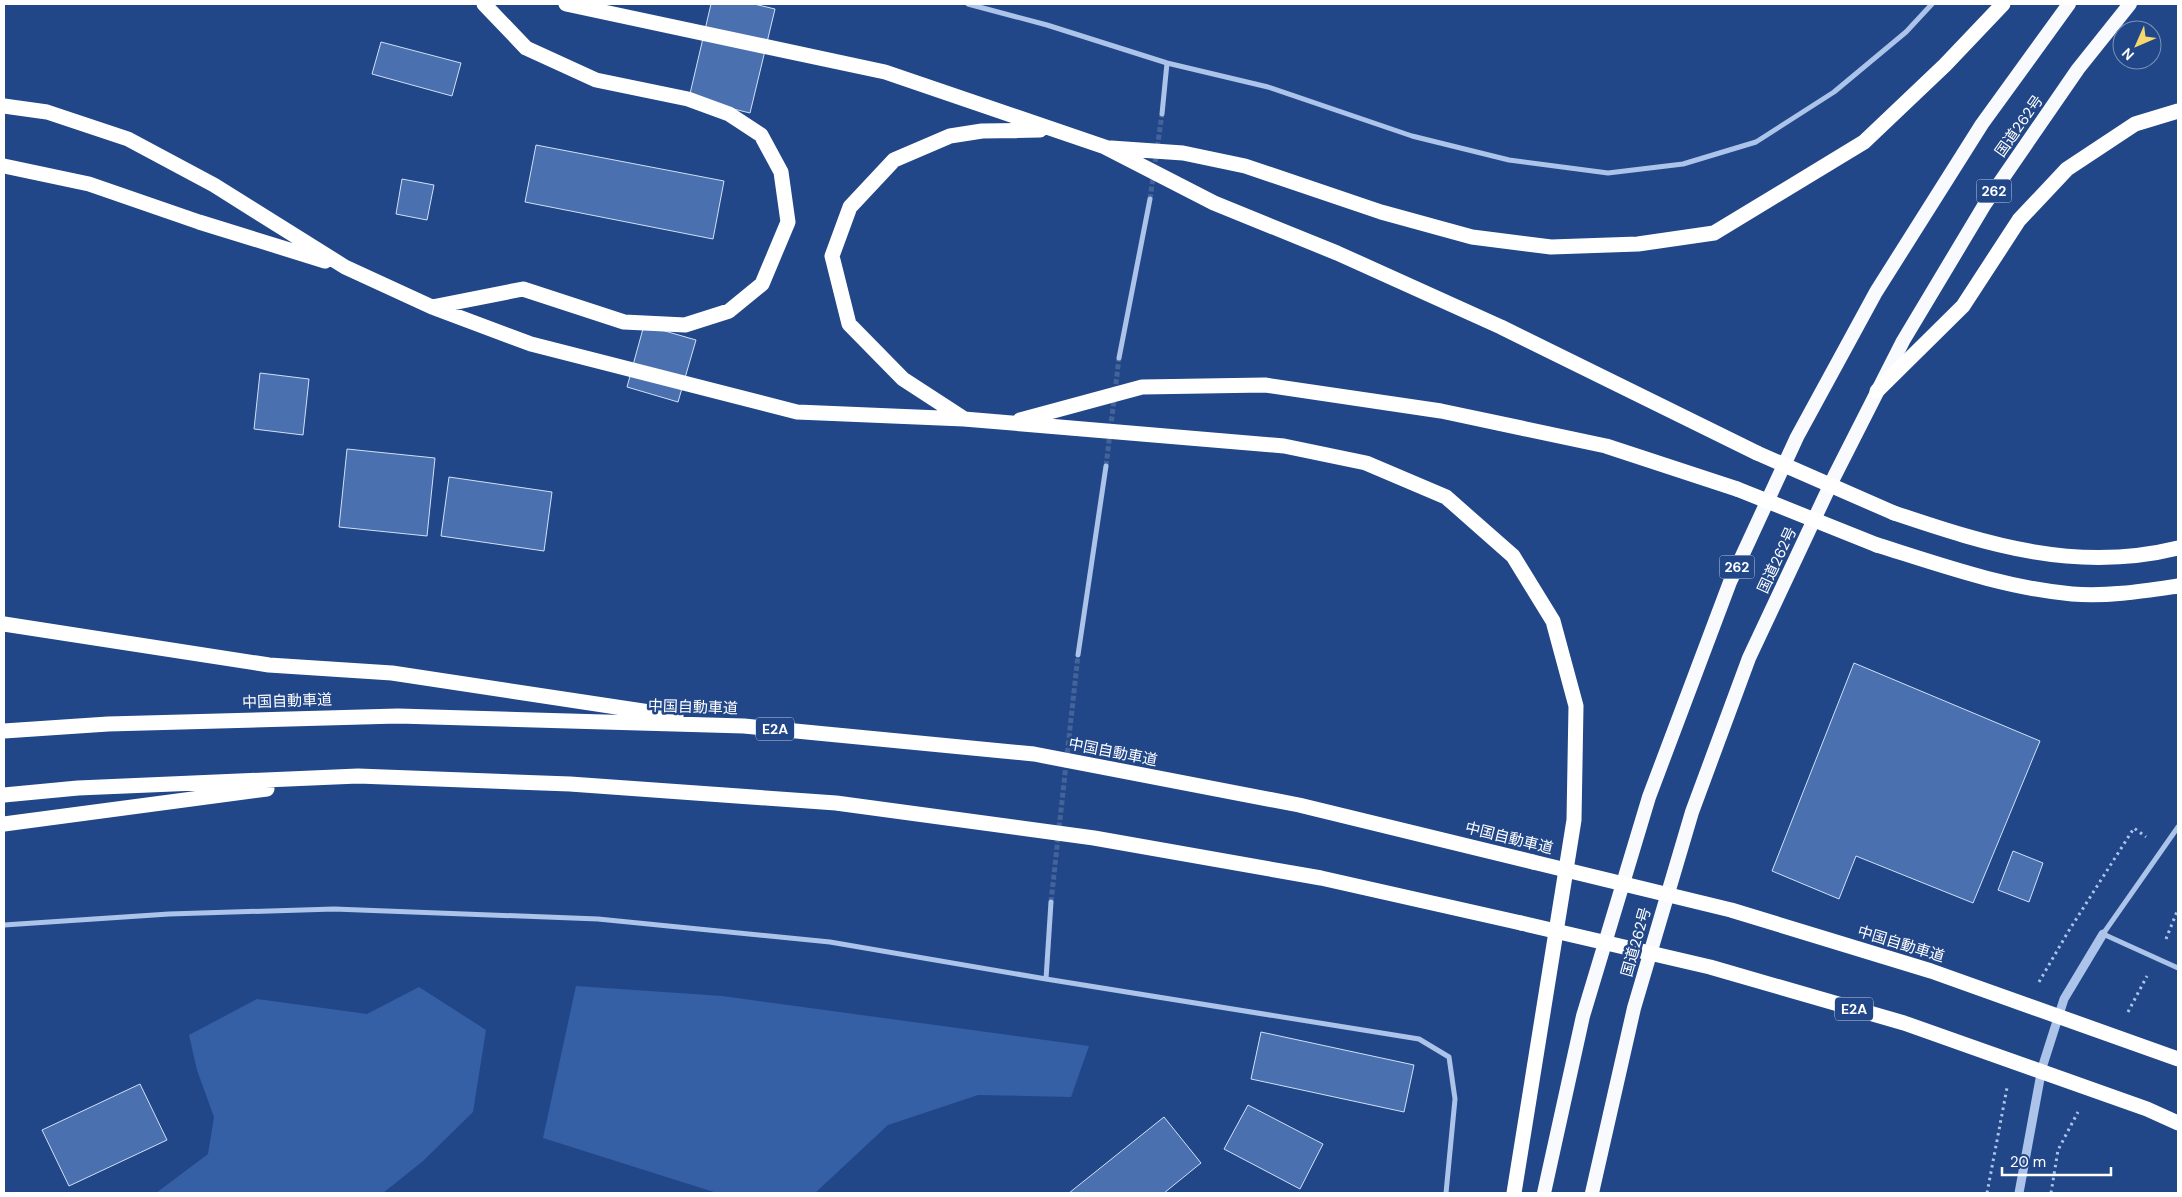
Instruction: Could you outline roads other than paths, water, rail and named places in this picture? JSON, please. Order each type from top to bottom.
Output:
[{"type":"highway","points":[[432,307],[523,289],[624,322],[685,325],[729,312],[762,284],[788,222],[781,172],[761,135],[729,114],[688,99],[596,80],[526,48],[484,4]]},
{"type":"highway","points":[[566,4],[885,72],[1105,148],[1214,203],[1337,253],[1501,327],[1757,453],[1894,512],[1976,540],[2033,553],[2097,558],[2154,554],[2178,548]]},
{"type":"highway","points":[[1105,148],[1183,153],[1244,166],[1381,212],[1472,236],[1551,247],[1638,244],[1714,233],[1864,142],[1945,66],[2003,4]]},
{"type":"highway","name":"国道262号","points":[[1544,1193],[1583,1016],[1648,797],[1730,582],[1797,437],[1876,292],[1982,124],[2069,4]]},
{"type":"highway","name":"国道262号","points":[[1592,1193],[1634,1008],[1692,812],[1749,658],[1835,475],[1903,341],[1985,204],[2078,69],[2130,4]]},
{"type":"highway","points":[[4,106],[47,112],[128,139],[214,185],[345,267],[432,307],[531,344],[797,412],[964,419],[1006,424],[1140,432],[1284,446],[1366,463],[1446,497],[1514,556],[1553,621],[1576,706],[1574,820],[1514,1193]]},
{"type":"highway","points":[[1878,391],[1963,306],[2019,220],[2067,169],[2135,124],[2178,111]]},
{"type":"highway","points":[[964,419],[903,378],[849,324],[832,256],[850,207],[894,160],[950,136],[982,131],[1050,130]]},
{"type":"highway","points":[[4,166],[89,184],[199,222],[345,267]]},
{"type":"highway","points":[[1006,424],[1142,387],[1265,385],[1442,411],[1596,444],[1737,489],[1877,545],[2000,583],[2073,594],[2133,593],[2178,586]]},
{"type":"highway","points":[[4,624],[269,665],[392,673],[744,726]]},
{"type":"highway","name":"中国自動車道","points":[[4,731],[108,724],[398,716],[744,726],[1034,754],[1299,805],[1731,910],[1922,968],[2178,1059]]},
{"type":"highway","points":[[4,824],[358,776]]},
{"type":"highway","name":"E2A","points":[[4,795],[78,788],[358,776],[570,784],[836,804],[1094,838],[1321,878],[1710,967],[1904,1023],[2178,1122]]},
{"type":"street","points":[[968,4],[1047,25],[1167,63],[1268,87],[1412,136],[1500,158],[1608,173],[1683,164],[1756,142],[1834,92],[1906,32],[1932,4]]},
{"type":"street","points":[[1162,114],[1167,63]]},
{"type":"street","points":[[1119,358],[1150,199]]},
{"type":"street","points":[[1078,654],[1106,466]]},
{"type":"street","points":[[2018,1193],[2042,1068],[2064,999],[2103,934],[2178,827]]},
{"type":"street","points":[[1046,979],[1051,902]]},
{"type":"street","points":[[4,925],[169,914],[334,909],[598,919],[830,942],[1419,1039],[1449,1057],[1455,1099],[1446,1193]]},
{"type":"street","points":[[2103,934],[2178,968]]},
{"type":"tunnel","points":[[1150,199],[1162,114]]},
{"type":"tunnel","points":[[1106,466],[1119,358]]},
{"type":"tunnel","points":[[1051,902],[1078,655]]}]
